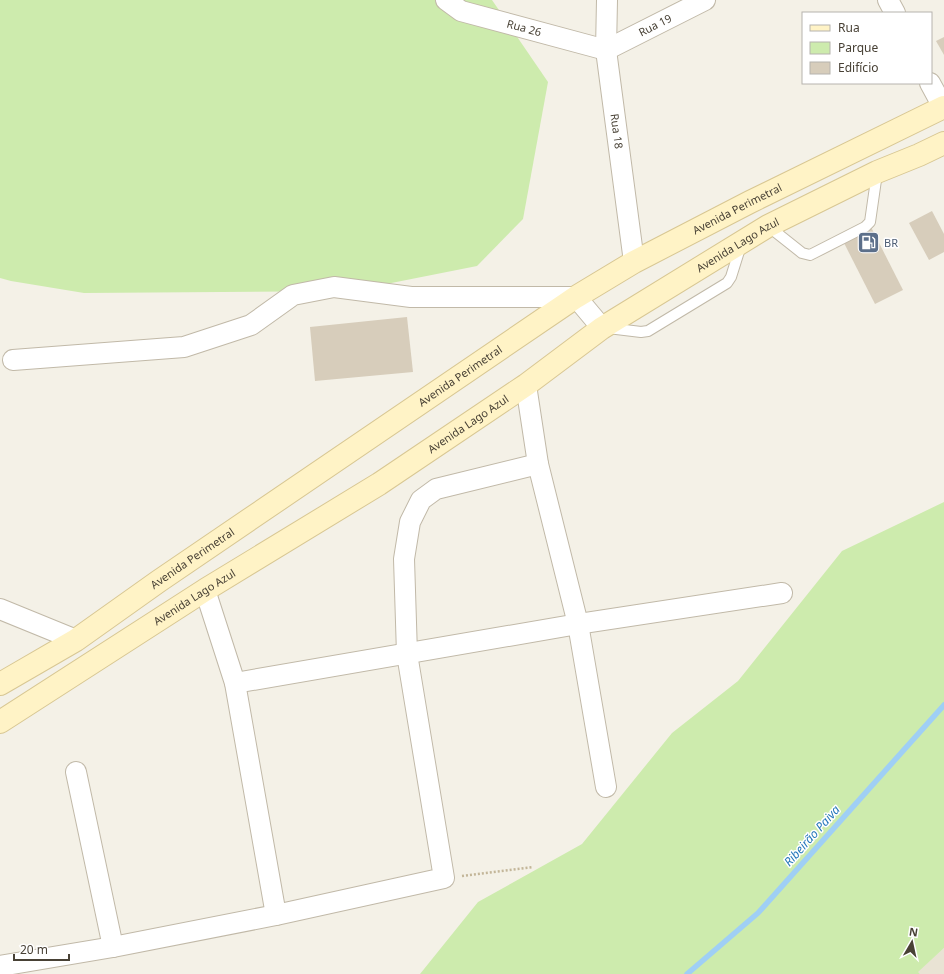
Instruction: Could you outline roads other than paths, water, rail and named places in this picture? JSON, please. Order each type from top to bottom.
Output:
[{"type":"main road","name":"Avenida Perimetral","points":[[0,684],[76,640],[159,581],[576,297],[634,262],[943,107]]},
{"type":"main road","name":"Avenida Lago Azul","points":[[0,722],[205,590],[379,484],[526,385],[602,328],[768,226],[877,172],[944,143]]},
{"type":"main road","points":[[159,581],[170,612]]},
{"type":"street","name":"Rua 26","points":[[446,0],[461,11],[606,50]]},
{"type":"street","name":"Rua 18","points":[[607,0],[606,50],[634,262]]},
{"type":"street","name":"Rua 19","points":[[606,50],[705,0]]},
{"type":"street","points":[[888,0],[894,12]]},
{"type":"street","points":[[931,84],[943,107]]},
{"type":"street","points":[[13,360],[184,347],[251,325],[293,295],[334,287],[411,297],[576,297],[602,328]]},
{"type":"street","points":[[526,385],[538,464],[578,624],[606,787]]},
{"type":"street","points":[[0,966],[113,947],[276,915],[444,878],[407,654],[404,559],[410,522],[421,500],[436,489],[538,464]]},
{"type":"street","points":[[205,590],[234,683],[276,915]]},
{"type":"street","points":[[234,683],[578,624],[782,593]]},
{"type":"street","points":[[0,609],[76,640]]},
{"type":"street","points":[[76,772],[113,947]]},
{"type":"lane","points":[[768,226],[802,252],[810,255],[814,254],[865,227],[870,222],[877,172]]},
{"type":"waterway","name":"Ribeirão Paiva","points":[[687,974],[758,913],[944,705]]},
{"type":"place","name":"BR","points":[[868,243]]}]
